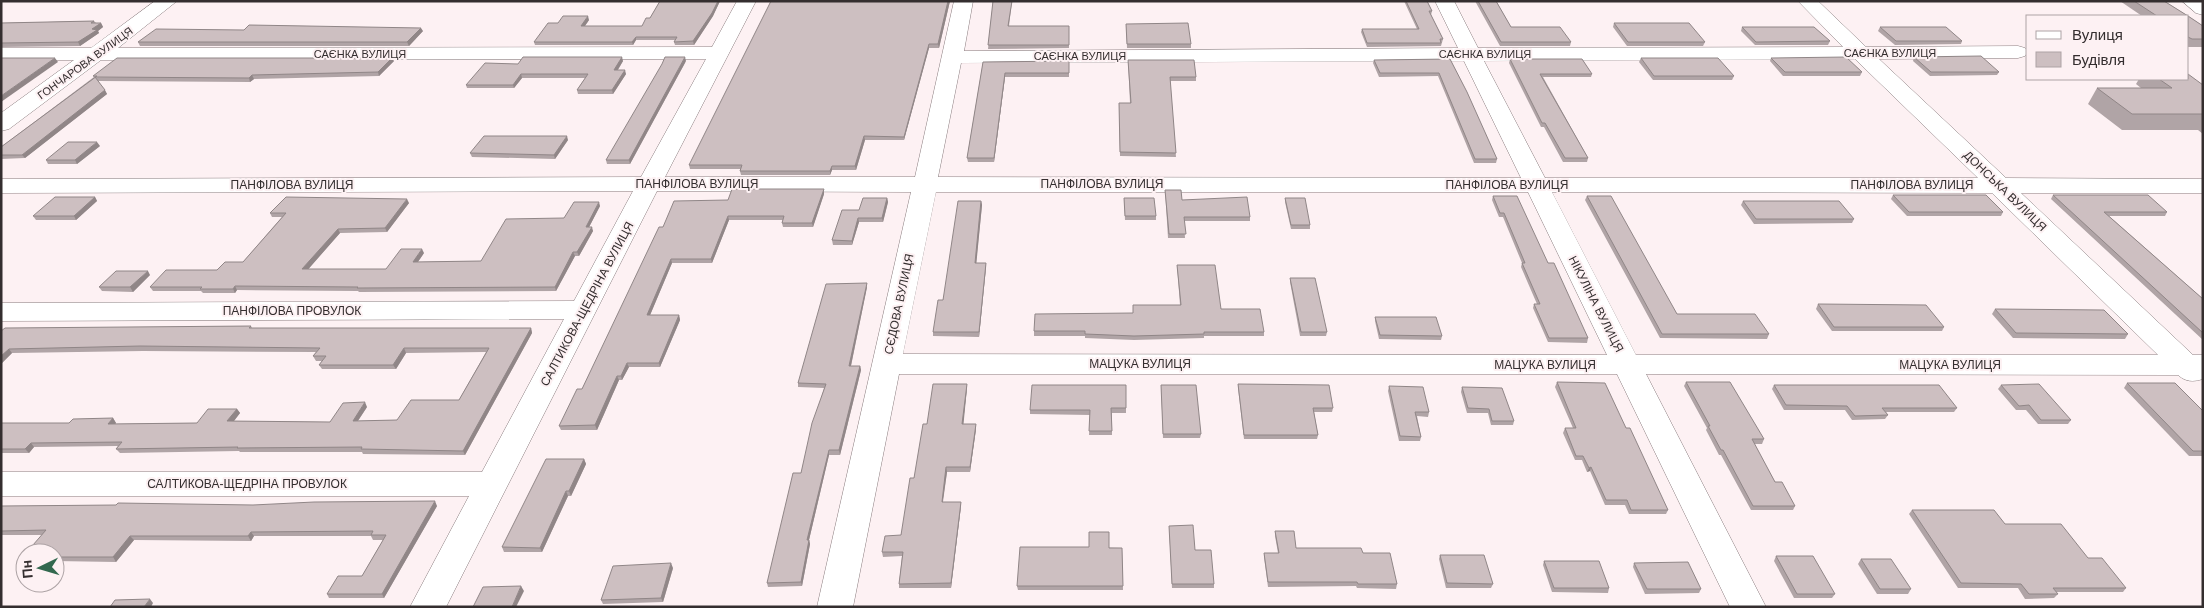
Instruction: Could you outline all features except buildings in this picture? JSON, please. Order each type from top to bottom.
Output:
[{"type":"street","name":"ГОНЧАРОВА ВУЛИЦЯ","points":[[1,124],[168,1]]},
{"type":"street","name":"САЛТИКОВА-ЩЕДРІНА ВУЛИЦЯ","points":[[428,607],[747,1]]},
{"type":"street","name":"СЄДОВА ВУЛИЦЯ","points":[[836,607],[964,1]]},
{"type":"street","name":"НІКУЛІНА ВУЛИЦЯ","points":[[1444,1],[1748,607]]},
{"type":"street","name":"ДОНСЬКА ВУЛИЦЯ","points":[[1807,1],[2197,371]]},
{"type":"street","points":[[2190,1],[2203,9]]},
{"type":"street","name":"САЄНКА ВУЛИЦЯ","points":[[952,57],[2018,52]]},
{"type":"street","name":"САЄНКА ВУЛИЦЯ","points":[[1,54],[719,53]]},
{"type":"street","name":"ПАНФІЛОВА ВУЛИЦЯ","points":[[1,186],[925,184],[2203,186]]},
{"type":"street","name":"ПАНФІЛОВА ПРОВУЛОК","points":[[1,312],[583,310]]},
{"type":"street","name":"МАЦУКА ВУЛИЦЯ","points":[[887,364],[1627,365],[2197,371]]},
{"type":"street","name":"САЛТИКОВА-ЩЕДРІНА ПРОВУЛОК","points":[[1,484],[492,484]]}]
